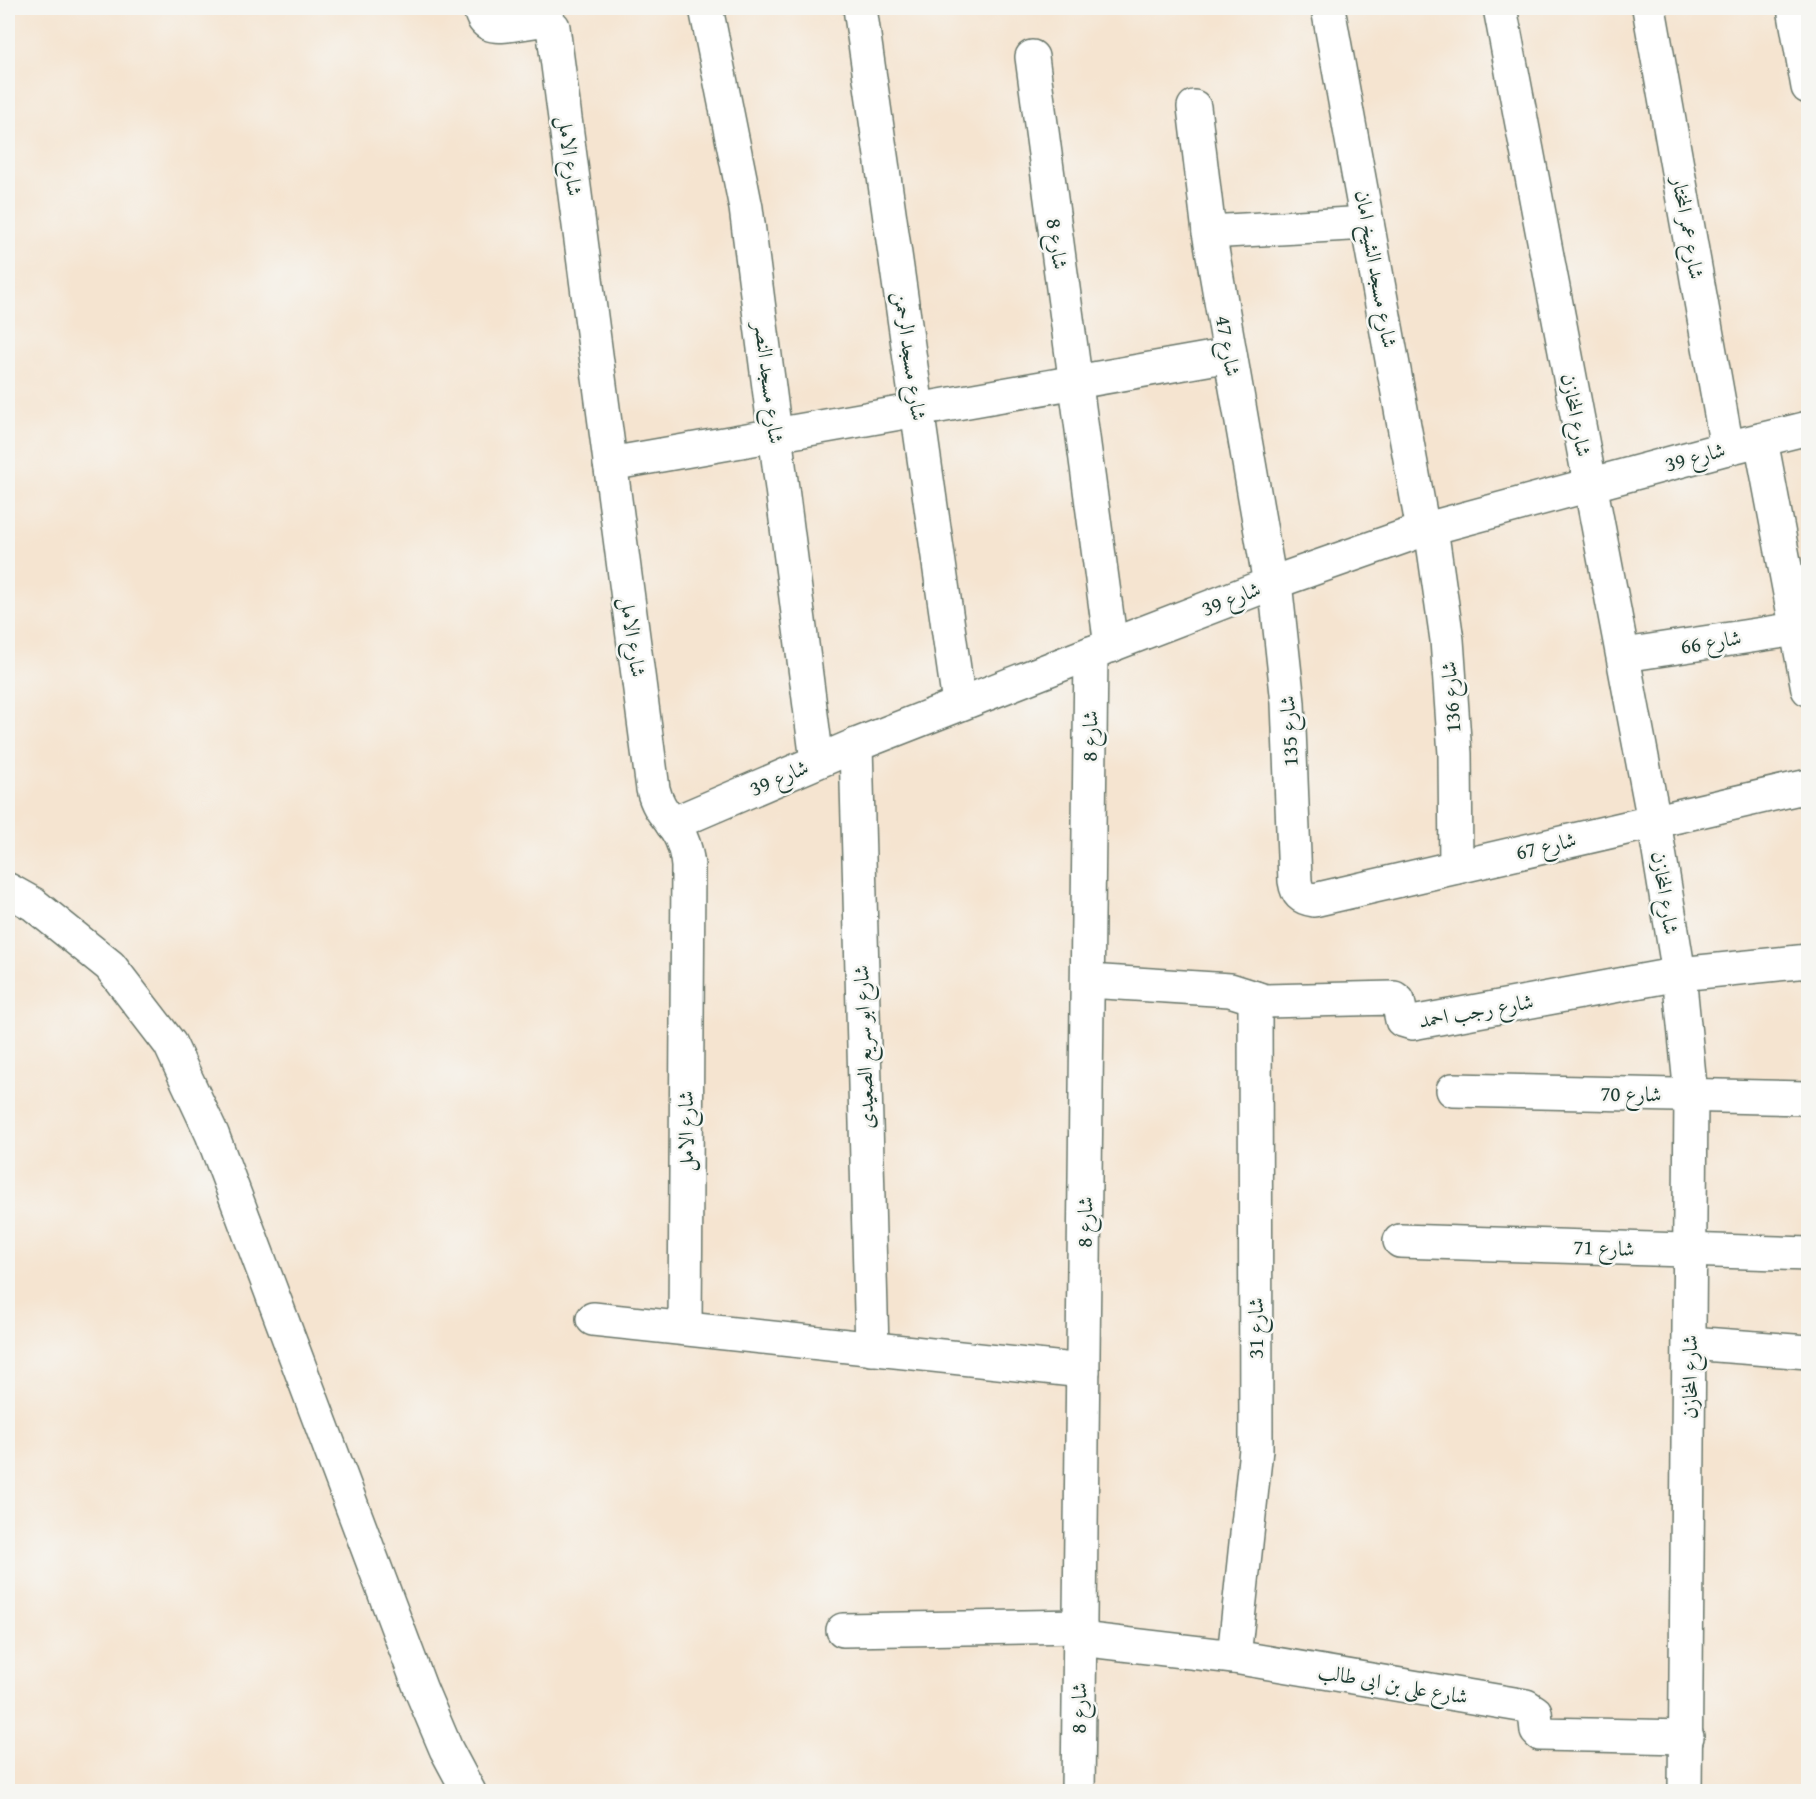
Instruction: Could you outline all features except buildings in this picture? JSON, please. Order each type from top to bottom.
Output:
[{"type":"street","name":"شارع الامل","points":[[480,8],[484,19],[490,25],[544,20],[552,27],[653,789],[656,802],[681,836],[686,850],[688,866],[686,1328]]},
{"type":"street","name":"شارع مسجد النصر","points":[[706,8],[746,208],[817,761]]},
{"type":"street","name":"شارع مسجد الرحمن","points":[[860,8],[959,704]]},
{"type":"street","name":"شارع مسجد الشيخ امان","points":[[1328,8],[1367,223],[1427,529]]},
{"type":"street","name":"شارع المخازن","points":[[1500,8],[1589,485],[1624,655],[1679,974],[1691,1096],[1685,1791]]},
{"type":"street","name":"شارع عمر المختار","points":[[1649,8],[1727,448]]},
{"type":"street","points":[[1794,8],[1809,87]]},
{"type":"street","name":"شارع 8","points":[[1032,57],[1076,382],[1101,649],[1088,981],[1078,1791]]},
{"type":"street","name":"شارع 47","points":[[1194,107],[1209,232],[1272,583]]},
{"type":"street","points":[[1209,232],[1367,223]]},
{"type":"street","points":[[610,464],[1230,355]]},
{"type":"street","name":"شارع 39","points":[[672,824],[817,761],[959,704],[1272,583],[1427,529],[1809,428]]},
{"type":"street","points":[[1761,440],[1807,673]]},
{"type":"street","name":"شارع 136","points":[[1427,529],[1448,652],[1455,754],[1456,867]]},
{"type":"street","name":"شارع 135","points":[[1272,583],[1288,702],[1295,881]]},
{"type":"street","name":"شارع 66","points":[[1624,655],[1797,629]]},
{"type":"street","name":"شارع ابو سريع الصعيدى","points":[[856,745],[872,1349]]},
{"type":"street","name":"شارع 67","points":[[1295,881],[1296,891],[1304,898],[1314,900],[1809,786]]},
{"type":"street","points":[[8,890],[33,904],[110,966],[170,1044],[212,1134],[421,1690],[446,1749],[469,1791]]},
{"type":"street","name":"شارع رجب احمد","points":[[1088,981],[1230,990],[1255,998],[1276,1001],[1394,998],[1398,1001],[1402,1020],[1412,1023],[1679,974],[1809,961]]},
{"type":"street","name":"شارع 31","points":[[1234,1657],[1256,1449],[1255,998]]},
{"type":"street","name":"شارع 70","points":[[1453,1090],[1809,1098]]},
{"type":"street","name":"شارع 71","points":[[1401,1241],[1809,1254]]},
{"type":"street","points":[[593,1319],[1083,1371]]},
{"type":"street","points":[[1690,1343],[1809,1352]]},
{"type":"street","name":"شارع على بن ابى طالب","points":[[843,1630],[1080,1632],[1526,1706],[1535,1712],[1536,1731],[1540,1734],[1687,1737]]}]
